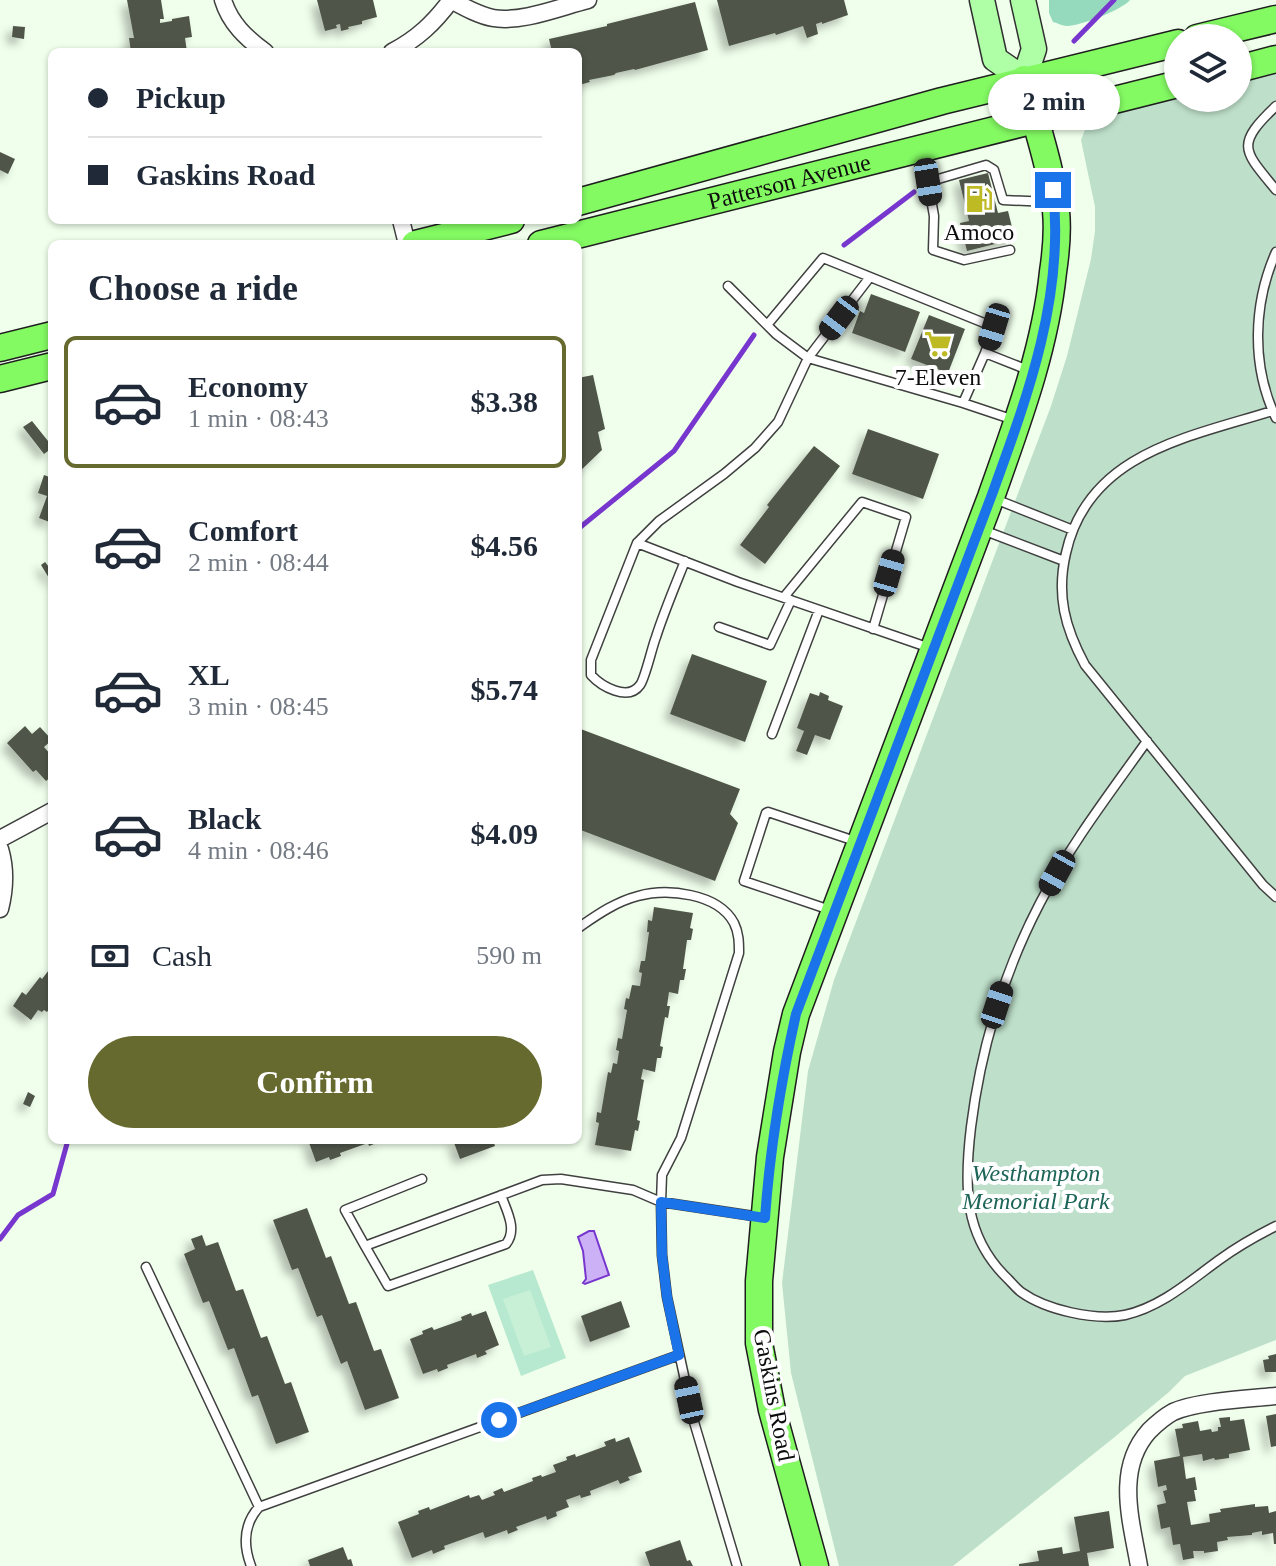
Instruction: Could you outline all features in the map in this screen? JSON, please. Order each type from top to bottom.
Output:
[{"type":"main road","points":[[982,0],[995,59],[1024,79],[1034,49],[1023,0]]},
{"type":"main road","points":[[1252,25],[1276,19]]},
{"type":"main road","name":"Patterson Avenue","points":[[582,201],[1024,79],[1164,46]]},
{"type":"main road","points":[[1252,65],[1276,59]]},
{"type":"main road","name":"Gaskins Road","points":[[815,1566],[772,1410],[759,1343],[759,1281],[770,1157],[796,1014],[991,497],[1018,422],[1046,325],[1057,238],[1055,203],[1024,79]]},
{"type":"main road","name":"Patterson Avenue","points":[[557,240],[1164,87]]},
{"type":"main road","points":[[431,240],[495,224]]},
{"type":"main road","points":[[0,348],[48,336]]},
{"type":"main road","points":[[0,379],[48,367]]},
{"type":"street","points":[[223,0],[235,25],[260,48]]},
{"type":"street","points":[[398,48],[421,34],[451,0],[476,13],[508,19],[588,0]]},
{"type":"street","points":[[0,839],[48,813]]},
{"type":"street","points":[[0,849],[4,891],[0,909]]},
{"type":"street","points":[[1139,1566],[1130,1511],[1129,1467],[1144,1437],[1157,1423],[1174,1412],[1195,1406],[1276,1396]]},
{"type":"lane","points":[[1276,106],[1248,142],[1251,159],[1276,190]]},
{"type":"lane","points":[[918,149],[934,216],[933,250],[964,260],[1010,250]]},
{"type":"lane","points":[[928,182],[986,165],[994,170],[1003,200],[1055,203]]},
{"type":"lane","points":[[1276,252],[1261,296],[1258,324],[1263,383],[1274,414],[1167,444],[1134,460],[1109,477],[1077,518],[1064,561],[1062,593],[1065,617],[1085,665],[1263,885],[1276,897]]},
{"type":"lane","points":[[767,325],[823,258],[994,327],[963,403]]},
{"type":"lane","points":[[685,561],[640,686],[622,693],[599,684],[591,675],[591,660],[637,543],[659,521],[755,448],[778,422],[808,358],[870,277]]},
{"type":"lane","points":[[728,286],[767,325],[808,358],[1018,422]]},
{"type":"lane","points":[[985,353],[1033,372]]},
{"type":"lane","points":[[991,497],[1073,530]]},
{"type":"lane","points":[[719,627],[770,645],[788,599],[862,502],[906,517],[873,629]]},
{"type":"lane","points":[[979,528],[1064,561]]},
{"type":"lane","points":[[637,543],[933,649]]},
{"type":"lane","points":[[772,734],[819,610]]},
{"type":"lane","points":[[1147,741],[1057,873],[1026,932],[991,1021],[980,1068],[968,1152],[966,1192],[975,1229],[994,1266],[1022,1292],[1063,1312],[1105,1317],[1147,1308],[1249,1240],[1276,1226]]},
{"type":"lane","points":[[833,911],[744,881],[766,813],[859,843]]},
{"type":"lane","points":[[582,925],[611,906],[636,897],[675,893],[692,895],[726,912],[735,924],[740,939],[739,953],[681,1138],[662,1175],[661,1202],[662,1255],[679,1355],[694,1422],[737,1566]]},
{"type":"lane","points":[[422,1179],[345,1210],[388,1286],[506,1244],[512,1230],[501,1195]]},
{"type":"lane","points":[[365,1246],[542,1180],[561,1179],[633,1190],[661,1202],[765,1218]]},
{"type":"lane","points":[[146,1267],[259,1507]]},
{"type":"lane","points":[[251,1566],[246,1553],[245,1535],[251,1516],[259,1507],[679,1355]]},
{"type":"green space","points":[[1049,0],[1130,0],[1100,17],[1067,26],[1053,22]]},
{"type":"green space","name":"Westhampton Memorial Park","points":[[1276,69],[1276,1340],[1185,1376],[1111,1440],[953,1566],[839,1566],[791,1373],[782,1283],[808,1071],[834,980],[1051,406],[1067,356],[1095,231],[1095,207],[1081,140],[1086,127],[1102,114],[1164,98],[1164,112],[1252,112],[1252,75]]},
{"type":"green space","points":[[533,1270],[566,1358],[521,1376],[488,1285]]},
{"type":"green space","points":[[530,1290],[551,1347],[524,1356],[503,1299]]},
{"type":"shaded area","points":[[594,1231],[609,1275],[585,1284],[583,1251],[578,1237]]},
{"type":"building","points":[[127,0],[161,0],[164,19],[160,19],[160,23],[189,16],[192,37],[185,38],[186,48],[130,48],[129,38],[134,38]]},
{"type":"building","points":[[317,0],[373,0],[377,17],[349,29],[341,31],[340,24],[325,31]]},
{"type":"building","points":[[717,0],[844,0],[848,15],[816,24],[818,34],[807,38],[803,26],[729,46]]},
{"type":"building","points":[[695,2],[708,50],[582,84],[582,48],[551,48],[549,39]]},
{"type":"building","points":[[13,26],[25,27],[24,39],[12,37]]},
{"type":"building","points":[[0,152],[15,159],[8,174],[0,170]]},
{"type":"building","points":[[988,173],[998,213],[1008,211],[1015,239],[967,251],[960,223],[969,221],[959,180]]},
{"type":"building","points":[[871,294],[920,312],[905,352],[852,333],[860,311],[864,313]]},
{"type":"building","name":"7-Eleven","points":[[929,315],[965,329],[948,373],[911,359]]},
{"type":"building","points":[[593,375],[605,429],[598,432],[602,450],[582,469],[582,377]]},
{"type":"building","points":[[32,421],[48,441],[48,451],[44,454],[23,427]]},
{"type":"building","points":[[868,429],[939,454],[923,499],[852,474]]},
{"type":"building","points":[[814,446],[840,466],[765,564],[740,545]]},
{"type":"building","points":[[44,475],[48,476],[48,521],[39,518],[47,496],[38,493]]},
{"type":"building","points":[[45,562],[48,566],[48,576],[41,565]]},
{"type":"building","points":[[692,654],[767,681],[745,742],[670,714]]},
{"type":"building","points":[[820,692],[829,696],[828,700],[843,706],[830,740],[815,735],[807,755],[796,751],[804,731],[797,728],[810,693],[819,696]]},
{"type":"building","points":[[25,726],[32,734],[40,727],[48,736],[48,744],[44,747],[48,752],[48,779],[46,781],[36,770],[33,772],[7,743]]},
{"type":"building","points":[[582,730],[740,789],[730,814],[738,823],[715,881],[582,831]]},
{"type":"building","points":[[654,907],[693,913],[690,928],[693,929],[691,940],[687,940],[683,969],[686,969],[684,980],[680,980],[678,994],[669,992],[668,1018],[665,1017],[660,1046],[663,1047],[655,1072],[643,1069],[637,1120],[640,1121],[631,1151],[595,1145],[599,1123],[596,1122],[597,1112],[601,1113],[608,1072],[611,1073],[613,1063],[617,1064],[619,1051],[616,1050],[618,1038],[622,1039],[626,998],[629,999],[632,985],[640,986],[642,973],[639,972],[641,961],[645,961],[648,920],[652,921]]},
{"type":"building","points":[[48,971],[48,1011],[38,1010],[31,1020],[13,1006],[22,992],[26,995],[40,977],[42,979]]},
{"type":"building","points":[[28,1092],[35,1096],[30,1107],[23,1104]]},
{"type":"building","points":[[309,1144],[365,1144],[340,1153],[341,1156],[316,1162]]},
{"type":"building","points":[[454,1144],[494,1144],[495,1146],[460,1159]]},
{"type":"building","points":[[307,1208],[326,1258],[331,1256],[349,1304],[356,1302],[374,1351],[381,1349],[399,1398],[365,1410],[347,1361],[341,1364],[322,1315],[317,1317],[298,1268],[292,1270],[273,1220]]},
{"type":"building","points":[[202,1235],[206,1246],[218,1242],[236,1291],[243,1289],[261,1338],[267,1336],[285,1384],[291,1382],[309,1432],[276,1444],[258,1395],[252,1397],[234,1348],[228,1350],[209,1301],[203,1303],[184,1254],[195,1249],[191,1239]]},
{"type":"building","points":[[621,1301],[630,1327],[590,1342],[581,1316]]},
{"type":"building","points":[[486,1311],[499,1345],[477,1358],[476,1354],[447,1365],[448,1368],[438,1372],[437,1369],[423,1374],[410,1339],[432,1327],[434,1330],[462,1320],[461,1317],[471,1313],[472,1316]]},
{"type":"building","points":[[1276,1354],[1276,1372],[1265,1372],[1263,1360]]},
{"type":"building","points":[[1276,1414],[1276,1446],[1271,1447],[1266,1416]]},
{"type":"building","points":[[1230,1417],[1230,1421],[1244,1419],[1250,1450],[1215,1460],[1203,1461],[1202,1454],[1183,1457],[1186,1479],[1195,1477],[1197,1490],[1194,1490],[1196,1501],[1187,1502],[1191,1525],[1210,1522],[1209,1514],[1221,1512],[1220,1509],[1255,1504],[1255,1507],[1268,1506],[1269,1513],[1276,1511],[1276,1544],[1273,1533],[1262,1535],[1262,1531],[1227,1537],[1228,1540],[1217,1542],[1218,1551],[1193,1551],[1194,1558],[1183,1560],[1180,1544],[1173,1545],[1170,1527],[1161,1529],[1157,1505],[1166,1503],[1163,1491],[1167,1490],[1166,1485],[1158,1487],[1154,1461],[1180,1456],[1175,1429],[1183,1428],[1182,1424],[1198,1421],[1200,1431],[1211,1429],[1212,1432],[1221,1427],[1219,1418]]},
{"type":"building","points":[[629,1437],[642,1472],[628,1477],[630,1480],[620,1484],[618,1480],[590,1491],[591,1495],[566,1500],[569,1507],[556,1512],[557,1516],[547,1520],[546,1516],[516,1527],[518,1530],[508,1534],[507,1530],[485,1538],[483,1532],[444,1546],[445,1549],[433,1554],[432,1550],[412,1558],[398,1522],[419,1514],[418,1511],[429,1507],[430,1510],[469,1495],[470,1498],[479,1495],[482,1500],[495,1495],[493,1492],[502,1488],[504,1492],[533,1481],[532,1478],[556,1472],[553,1465],[567,1460],[566,1457],[575,1454],[576,1457],[606,1446],[604,1442],[615,1438],[616,1442]]},
{"type":"building","points":[[1109,1511],[1114,1548],[1087,1553],[1089,1566],[1019,1566],[1039,1561],[1037,1551],[1062,1547],[1063,1554],[1080,1551],[1074,1517]]},
{"type":"building","points":[[680,1540],[687,1561],[690,1560],[693,1566],[650,1566],[645,1552]]},
{"type":"building","points":[[343,1547],[353,1566],[310,1566],[308,1560]]},
{"type":"waterway","points":[[1074,41],[1114,0]]},
{"type":"waterway","points":[[844,245],[914,192]]},
{"type":"waterway","points":[[582,526],[674,451],[754,335]]},
{"type":"waterway","points":[[0,1239],[18,1215],[53,1194],[67,1144]]},
{"type":"place","name":"Amoco","points":[[979,199]]},
{"type":"place","name":"7-Eleven","points":[[938,344]]},
{"type":"route","points":[[499,1420],[679,1355],[662,1255],[661,1202],[765,1218],[770,1157],[796,1014],[991,497],[1039,353],[1051,295],[1057,238],[1053,190]]}]
